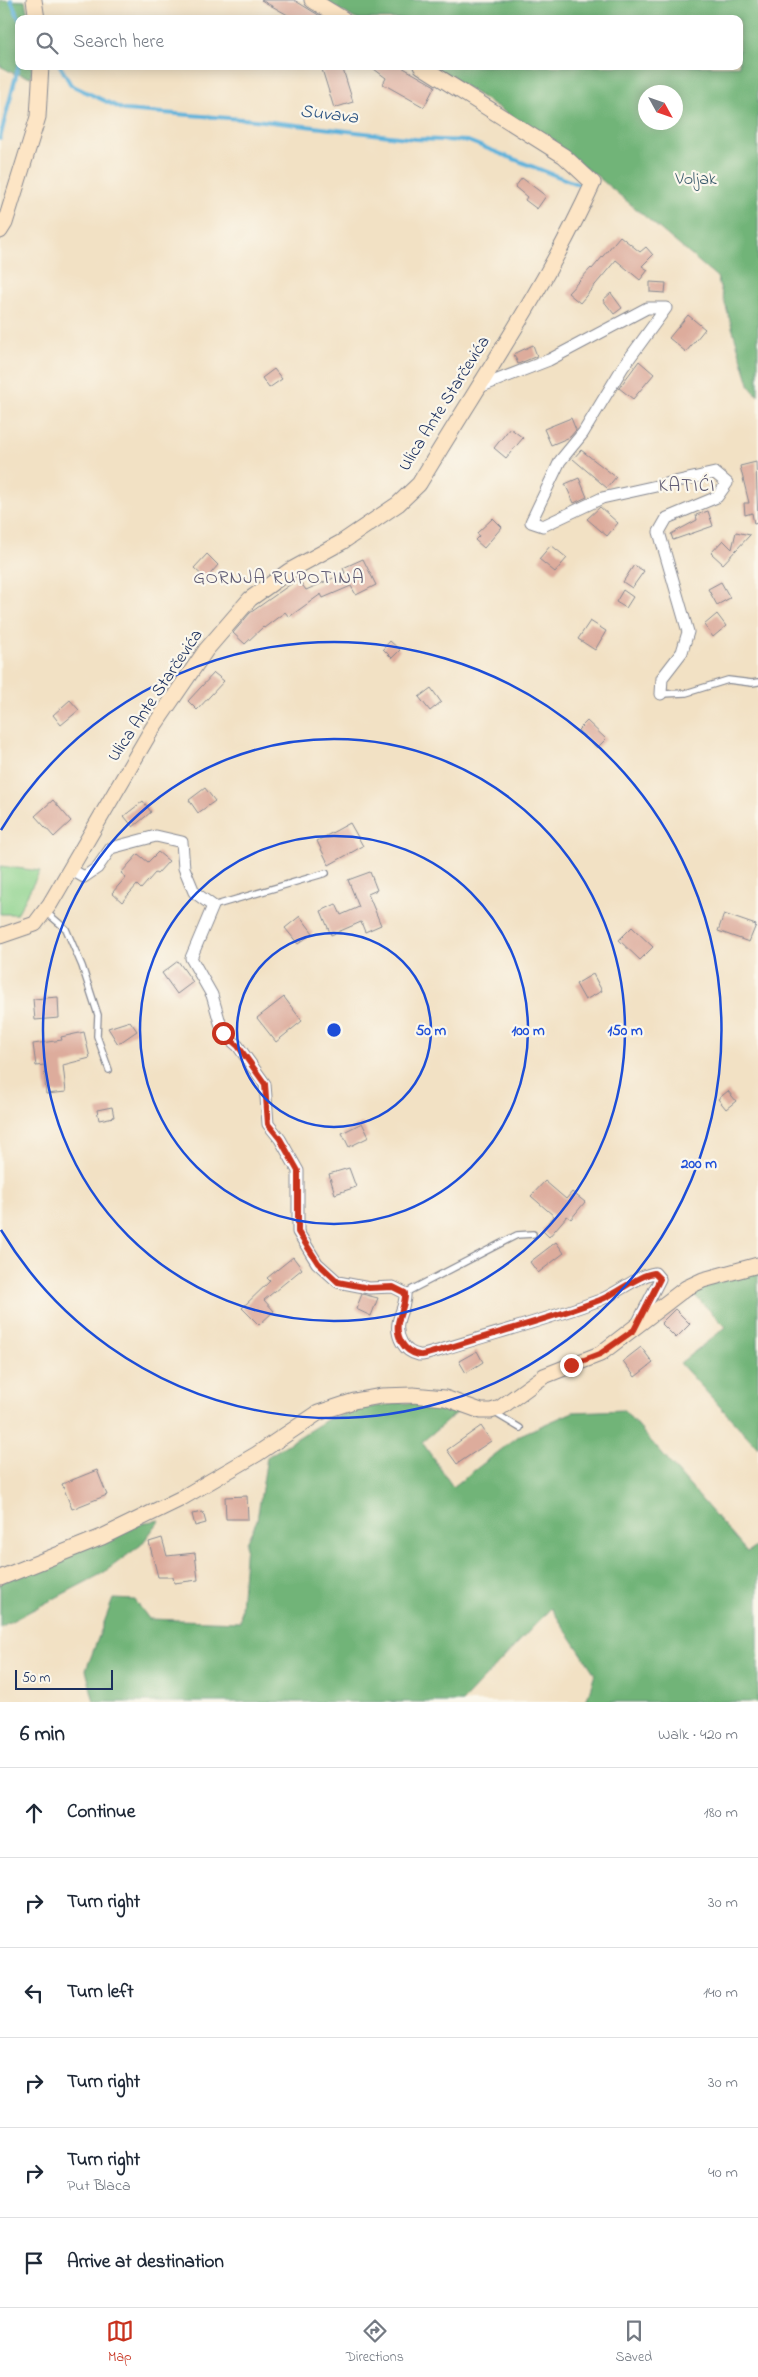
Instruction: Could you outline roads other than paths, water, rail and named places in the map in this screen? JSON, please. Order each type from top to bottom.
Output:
[{"type":"street","points":[[34,0],[36,15]]},
{"type":"street","points":[[312,0],[336,15]]},
{"type":"street","points":[[0,231],[5,223],[38,117],[41,70]]},
{"type":"street","name":"Ulica Ante Starčevića","points":[[0,936],[35,924],[70,869],[152,729],[206,650],[250,599],[290,571],[342,542],[405,498],[419,484],[547,274],[590,190],[564,156],[427,70]]},
{"type":"street","points":[[476,388],[550,360],[647,308],[666,308],[622,367],[583,433],[560,461],[532,522],[543,526],[602,498],[715,473],[727,483],[717,497],[667,518],[659,532],[688,632],[682,652],[662,678],[661,694]]},
{"type":"street","points":[[70,869],[84,877],[97,868],[111,848],[156,836],[182,842],[184,868],[194,892],[213,906],[192,958],[212,995],[223,1033],[238,1046],[265,1084],[268,1124],[280,1139],[298,1171],[298,1232],[318,1263],[338,1282],[369,1288],[393,1287],[405,1293],[406,1302],[399,1320],[397,1333],[405,1348],[419,1355],[601,1300],[633,1283],[644,1274],[654,1273],[660,1279],[634,1330]]},
{"type":"street","points":[[0,1578],[102,1537],[180,1499],[256,1454],[318,1412],[354,1401],[381,1396],[413,1395],[445,1398],[471,1408],[491,1411],[500,1408],[544,1376],[600,1354],[634,1330],[686,1288],[703,1280],[758,1265]]},
{"type":"lane","points":[[661,694],[686,693],[728,680],[758,682]]},
{"type":"lane","points":[[213,906],[326,873]]},
{"type":"lane","points":[[44,911],[66,929],[82,966],[98,1015],[96,1036],[109,1070]]},
{"type":"lane","points":[[405,1293],[517,1235],[533,1234]]},
{"type":"lane","points":[[491,1411],[520,1428]]},
{"type":"waterway","points":[[11,0],[17,15]]},
{"type":"waterway","points":[[0,138],[17,70]]},
{"type":"waterway","name":"Suvava","points":[[62,70],[71,85],[124,110],[255,120],[415,139],[468,141],[587,188]]},
{"type":"district","name":"KATIĆI","points":[[687,486]]},
{"type":"district","name":"GORNJA RUPOTINA","points":[[279,578]]},
{"type":"park label","name":"Voljak","points":[[696,180]]}]
